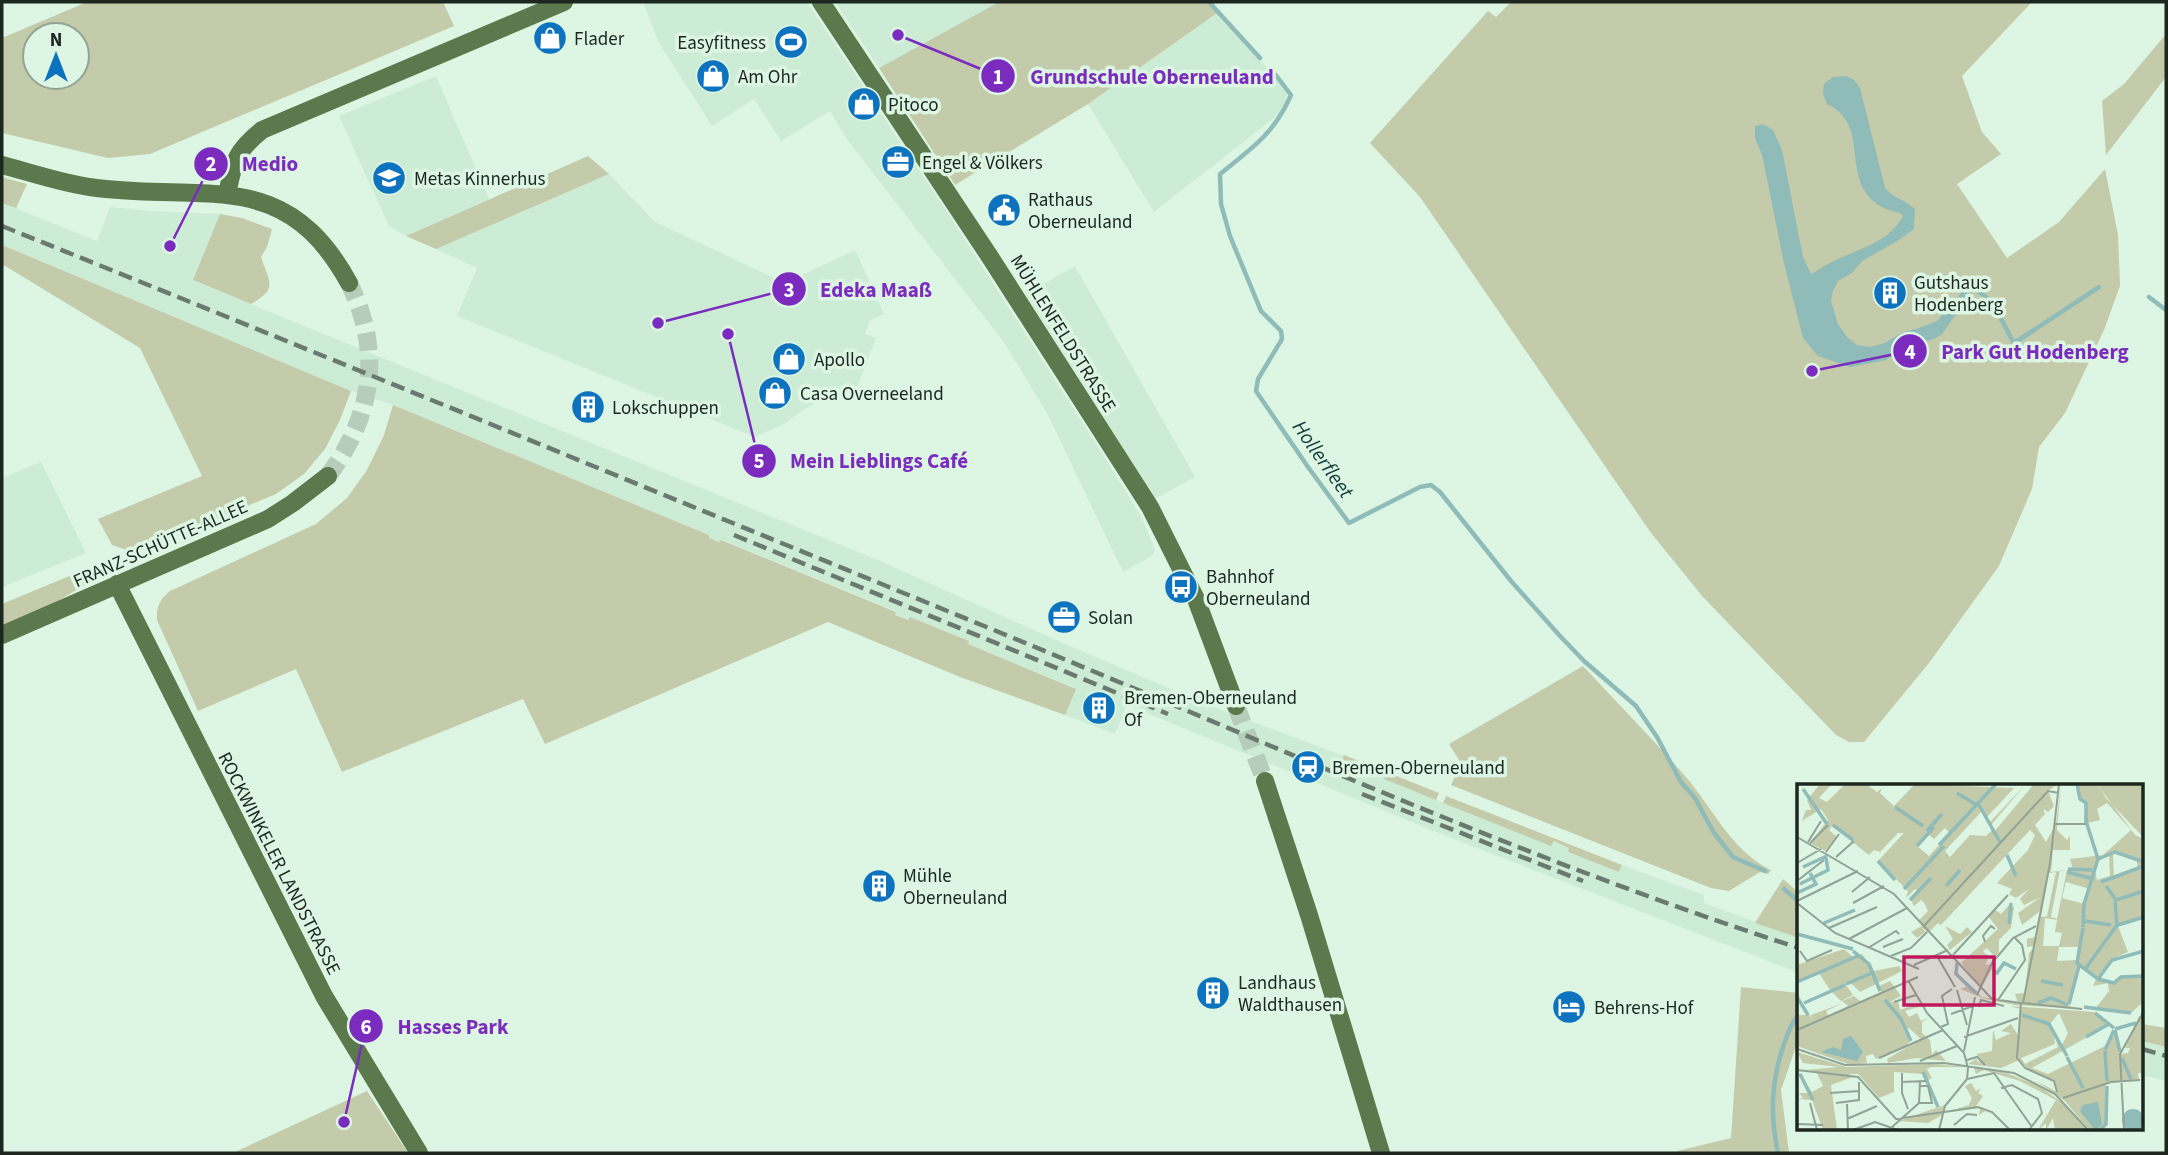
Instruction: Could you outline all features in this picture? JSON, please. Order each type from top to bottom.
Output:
[{"type":"street","points":[[227,194],[233,166],[242,146],[262,131],[564,2]]},
{"type":"street","name":"MÜHLENFELDSTRASSE","points":[[821,2],[990,257],[1150,507],[1196,598],[1236,706]]},
{"type":"street","points":[[2,165],[94,188],[249,197],[299,222],[331,255],[349,283]]},
{"type":"street","name":"FRANZ-SCHÜTTE-ALLEE","points":[[2,635],[278,514],[328,476]]},
{"type":"street","name":"ROCKWINKELER LANDSTRASSE","points":[[117,584],[324,996],[419,1153]]},
{"type":"street","points":[[1265,781],[1309,915],[1381,1153]]},
{"type":"shaded area","points":[[87,2],[443,2],[454,26],[150,154],[108,158],[2,133],[2,38],[21,30],[21,91],[91,91],[91,21],[42,21]]},
{"type":"shaded area","points":[[643,2],[807,2],[955,224],[1107,461],[1142,518],[1155,550],[1153,555],[1123,572],[1047,413],[1003,341],[846,138],[830,111],[781,141],[754,99],[712,126],[659,43]]},
{"type":"shaded area","points":[[835,2],[999,2],[879,68]]},
{"type":"shaded area","points":[[999,2],[1207,2],[1217,13],[1088,104],[955,185],[879,68]]},
{"type":"shaded area","points":[[1511,2],[2032,2],[1962,76],[1982,132],[2001,154],[1957,184],[2007,258],[2059,222],[2105,169],[2118,235],[2120,286],[2104,330],[2065,413],[2039,447],[2032,489],[1999,566],[1929,663],[1864,742],[1849,742],[1836,735],[1703,597],[1651,533],[1420,197],[1370,143],[1488,11],[1496,17]]},
{"type":"shaded area","points":[[1217,13],[1288,91],[1285,104],[1274,118],[1154,212],[1088,104]]},
{"type":"shaded area","points":[[2166,34],[2166,77],[2106,155],[2102,101],[2124,84]]},
{"type":"shaded area","points":[[436,76],[489,199],[406,236],[389,226],[339,116]]},
{"type":"shaded area","points":[[588,156],[609,174],[436,249],[406,236]]},
{"type":"shaded area","points":[[609,174],[655,222],[785,283],[855,250],[884,314],[870,320],[865,334],[876,338],[855,392],[842,387],[784,424],[755,437],[457,316],[477,268],[436,249]]},
{"type":"shaded area","points":[[2,177],[27,184],[16,208],[2,203]]},
{"type":"shaded area","points":[[2,203],[97,241],[110,207],[220,214],[194,281],[878,560],[1213,707],[1344,756],[1342,762],[1371,774],[1372,771],[1385,776],[1384,779],[1551,846],[1553,841],[1570,848],[1568,852],[1619,872],[1622,865],[1704,895],[1704,903],[1797,937],[1797,972],[1441,834],[1127,705],[1115,734],[1065,715],[1075,688],[910,617],[908,620],[895,615],[896,611],[722,540],[720,542],[708,538],[709,535],[393,405],[340,387],[2,245]]},
{"type":"shaded area","points":[[220,214],[242,218],[272,229],[261,257],[269,279],[269,289],[251,304],[193,280]]},
{"type":"shaded area","points":[[2,245],[351,391],[325,449],[304,474],[276,494],[135,553],[112,545],[98,519],[202,476],[140,348],[2,264]]},
{"type":"shaded area","points":[[1075,266],[1195,477],[1155,499],[1026,294]]},
{"type":"shaded area","points":[[393,405],[709,535],[709,538],[719,542],[721,540],[896,612],[895,615],[908,620],[910,617],[969,641],[968,644],[1076,689],[1065,715],[960,677],[828,622],[545,744],[523,699],[342,772],[296,669],[198,711],[157,620],[161,600],[170,591],[316,524],[347,498],[367,470],[384,435]]},
{"type":"shaded area","points":[[41,462],[86,553],[2,587],[2,478]]},
{"type":"shaded area","points":[[79,572],[86,584],[35,615],[2,629],[2,604]]},
{"type":"shaded area","points":[[1583,666],[1685,776],[1745,852],[1771,870],[1768,874],[1760,872],[1729,891],[1711,888],[1451,785],[1461,763],[1449,744]]},
{"type":"shaded area","points":[[1344,755],[1439,793],[1436,800],[1384,779],[1385,776],[1373,771],[1371,775],[1341,762]]},
{"type":"shaded area","points":[[1446,796],[1622,865],[1619,872],[1568,852],[1569,848],[1554,841],[1551,846],[1443,803]]},
{"type":"shaded area","points":[[1783,879],[1797,891],[1797,937],[1755,923]]},
{"type":"shaded area","points":[[1741,987],[1797,993],[1797,1044],[1781,1090],[1789,1153],[1677,1151],[1731,1138]]},
{"type":"shaded area","points":[[2144,1024],[2166,1028],[2166,1047],[2144,1042]]},
{"type":"shaded area","points":[[2144,1042],[2166,1047],[2166,1081],[2144,1076]]},
{"type":"shaded area","points":[[367,1091],[408,1153],[233,1153]]},
{"type":"water","points":[[1846,76],[1854,80],[1860,88],[1885,188],[1915,209],[1914,229],[1862,261],[1852,273],[1838,281],[1831,301],[1838,324],[1857,345],[1870,347],[1937,321],[1966,287],[1973,290],[1942,334],[1905,347],[1886,360],[1850,367],[1818,356],[1803,338],[1784,263],[1762,155],[1755,138],[1755,126],[1763,124],[1773,130],[1782,150],[1803,257],[1811,274],[1871,245],[1889,233],[1903,216],[1878,205],[1864,190],[1859,178],[1851,131],[1839,111],[1827,104],[1823,94],[1824,84],[1833,77]]},
{"type":"waterway","name":"Hollerfleet","points":[[1209,2],[1260,58]]},
{"type":"waterway","name":"Hollerfleet","points":[[1275,74],[1291,95],[1284,109],[1270,130],[1220,174],[1221,204],[1230,236],[1261,311],[1281,331],[1282,339],[1258,379],[1256,391],[1349,523],[1420,487],[1431,485],[1440,492],[1511,581],[1560,636],[1584,661],[1636,706],[1657,737],[1681,782],[1695,798],[1714,833],[1733,857],[1765,871]]},
{"type":"waterway","points":[[1973,290],[1980,292],[1992,304],[2013,342],[2099,287]]},
{"type":"waterway","points":[[2149,297],[2166,310]]},
{"type":"waterway","name":"Hollerfleet","points":[[1784,889],[1797,900]]},
{"type":"waterway","name":"Hollerfleet","points":[[1778,1153],[1773,1112],[1774,1085],[1784,1044],[1797,1018]]},
{"type":"tunnel","points":[[328,476],[355,430],[368,382],[366,334],[360,309],[349,283]]},
{"type":"tunnel","points":[[1236,706],[1265,781]]},
{"type":"railway","points":[[2,226],[984,626],[1490,836],[1695,913],[1797,947]]},
{"type":"railway","points":[[734,535],[1168,714]]},
{"type":"railway","points":[[1362,794],[1583,881]]},
{"type":"railway","points":[[2144,1050],[2166,1056]]},
{"type":"place","name":"Grundschule Oberneuland","points":[[898,35]]},
{"type":"place","name":"Flader","points":[[550,38]]},
{"type":"place","name":"Easyfitness","points":[[791,42]]},
{"type":"place","name":"Am Ohr","points":[[713,76]]},
{"type":"place","name":"Pitoco","points":[[864,104]]},
{"type":"place","name":"Engel & Völkers","points":[[898,162]]},
{"type":"place","name":"Metas Kinnerhus","points":[[389,178]]},
{"type":"place","name":"Rathaus Oberneuland","points":[[1004,210]]},
{"type":"place","name":"Medio","points":[[170,246]]},
{"type":"place","name":"Gutshaus Hodenberg","points":[[1890,293]]},
{"type":"place","name":"Edeka Maaß","points":[[658,323]]},
{"type":"place","name":"Mein Lieblings Café","points":[[728,334]]},
{"type":"place","name":"Apollo","points":[[789,359]]},
{"type":"place","name":"Park Gut Hodenberg","points":[[1812,371]]},
{"type":"place","name":"Casa Overneeland","points":[[775,393]]},
{"type":"place","name":"Lokschuppen","points":[[588,407]]},
{"type":"place","name":"Bahnhof Oberneuland","points":[[1181,587]]},
{"type":"place","name":"Solan","points":[[1064,617]]},
{"type":"place","name":"Bremen-Oberneuland Of","points":[[1099,708]]},
{"type":"place","name":"Bremen-Oberneuland","points":[[1308,767]]},
{"type":"place","name":"Mühle Oberneuland","points":[[879,886]]},
{"type":"place","name":"Landhaus Waldthausen","points":[[1213,993]]},
{"type":"place","name":"Behrens-Hof","points":[[1569,1007]]},
{"type":"place","name":"Hasses Park","points":[[344,1122]]}]
